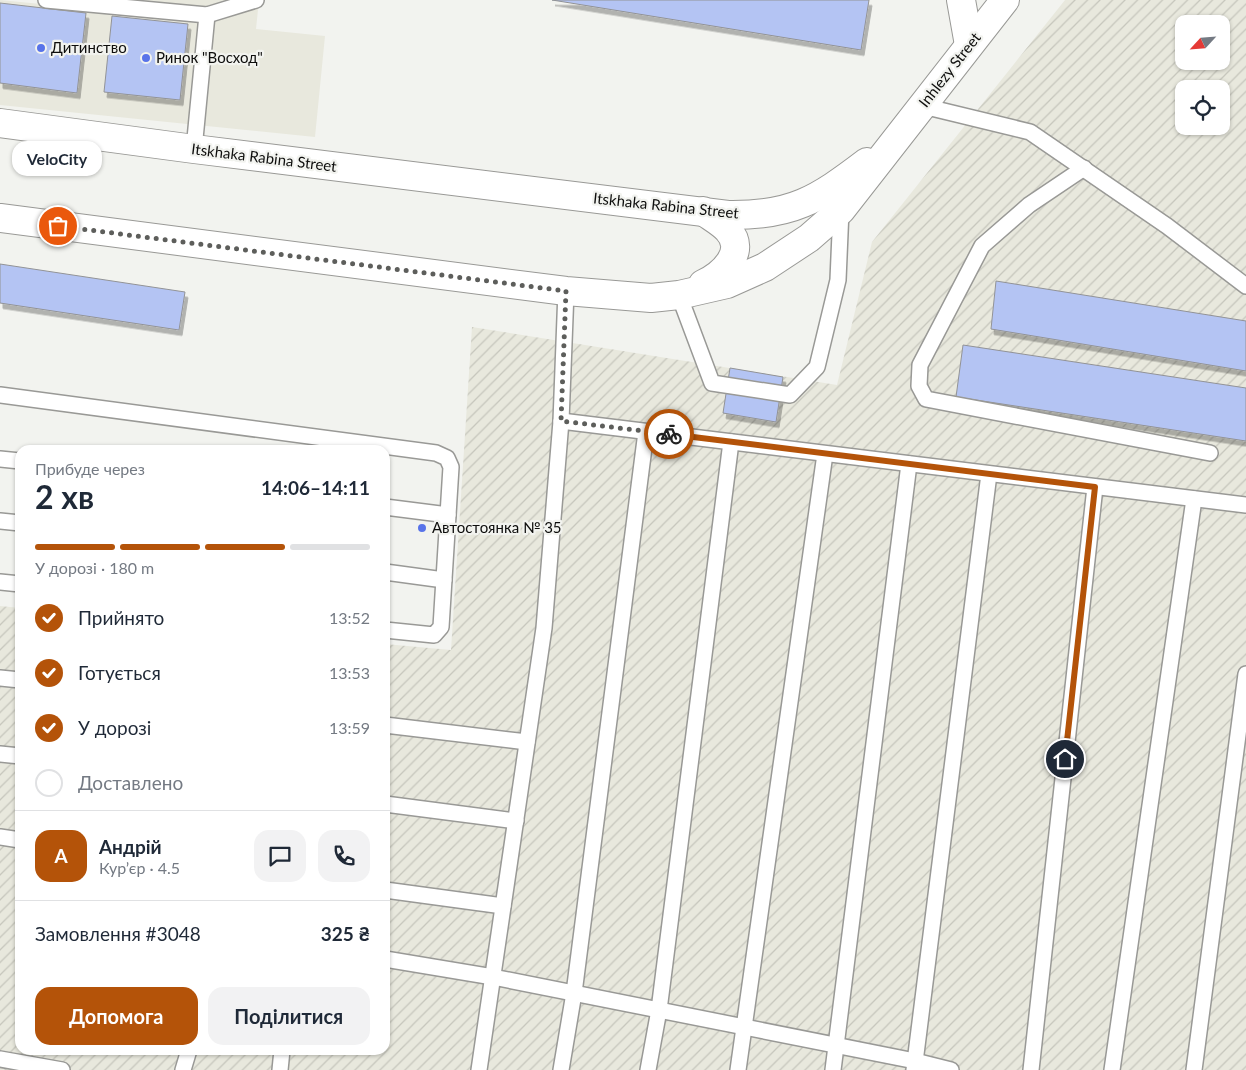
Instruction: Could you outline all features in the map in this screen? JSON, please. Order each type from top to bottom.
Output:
[{"type":"main road","points":[[961,0],[969,45]]},
{"type":"main road","name":"Inhlezy Street","points":[[896,140],[1005,0]]},
{"type":"main road","name":"Itskhaka Rabina Street","points":[[0,123],[194,150],[728,215],[754,215],[782,211],[809,201],[833,188],[896,140]]},
{"type":"main road","points":[[0,218],[566,291],[651,298],[679,295],[727,284],[765,267],[810,238],[841,210],[896,140]]},
{"type":"main road","points":[[679,295],[707,282],[722,272],[734,255],[734,241],[729,231],[703,212]]},
{"type":"lane","points":[[46,0],[207,15],[256,0]]},
{"type":"lane","points":[[194,150],[207,15]]},
{"type":"lane","points":[[923,106],[1030,132],[1167,226],[1246,286]]},
{"type":"lane","points":[[1084,168],[1029,205],[982,246],[920,365],[919,386],[926,399],[1210,453]]},
{"type":"lane","points":[[679,295],[712,383],[790,395],[817,367],[838,280],[841,210]]},
{"type":"lane","points":[[479,1070],[544,628],[561,421],[566,291]]},
{"type":"lane","points":[[0,395],[376,445]]},
{"type":"lane","points":[[561,421],[1246,505]]},
{"type":"lane","points":[[561,1070],[574,993],[646,432]]},
{"type":"lane","points":[[648,1070],[659,1010],[731,442]]},
{"type":"lane","points":[[390,447],[436,453],[447,458],[451,467],[441,627],[434,635],[390,631]]},
{"type":"lane","points":[[738,1070],[826,454]]},
{"type":"lane","points":[[0,459],[15,460]]},
{"type":"lane","points":[[833,1070],[909,464]]},
{"type":"lane","points":[[915,1066],[989,474]]},
{"type":"lane","points":[[1031,1070],[1095,487]]},
{"type":"lane","points":[[1112,1070],[1194,499]]},
{"type":"lane","points":[[390,508],[448,515]]},
{"type":"lane","points":[[0,521],[15,522]]},
{"type":"lane","points":[[390,573],[444,580]]},
{"type":"lane","points":[[0,582],[15,584]]},
{"type":"lane","points":[[1194,1070],[1246,674]]},
{"type":"lane","points":[[0,678],[15,680]]},
{"type":"lane","points":[[390,726],[527,742]]},
{"type":"lane","points":[[0,754],[15,756]]},
{"type":"lane","points":[[390,805],[516,821]]},
{"type":"lane","points":[[0,837],[15,839]]},
{"type":"lane","points":[[390,891],[503,906]]},
{"type":"lane","points":[[390,960],[493,977],[745,1027],[837,1046],[915,1066],[951,1070]]},
{"type":"lane","points":[[183,1070],[188,1055]]},
{"type":"lane","points":[[280,1070],[282,1055]]},
{"type":"lane","points":[[0,1059],[62,1070]]},
{"type":"shaded area","points":[[0,0],[112,11],[113,0],[259,0],[256,29],[325,36],[315,137],[0,105]]},
{"type":"shaded area","points":[[1065,0],[1246,0],[1246,1070],[0,1070],[0,606],[15,608],[15,1055],[390,1055],[390,644],[451,650],[472,327],[837,385],[872,242]]},
{"type":"building","points":[[552,0],[869,0],[861,50]]},
{"type":"building","name":"Дитинство","points":[[0,3],[86,13],[77,93],[0,83]]},
{"type":"building","points":[[112,16],[188,24],[180,100],[104,92]]},
{"type":"building","points":[[0,264],[185,292],[179,330],[0,303]]},
{"type":"building","points":[[996,281],[1246,321],[1246,371],[991,329]]},
{"type":"building","points":[[963,345],[1246,388],[1246,441],[956,397]]},
{"type":"building","points":[[730,368],[783,377],[776,422],[723,413]]},
{"type":"way so far","points":[[58,226],[566,291],[561,421],[669,434]]},
{"type":"place","name":"Дитинство","points":[[41,48]]},
{"type":"place","name":"Ринок \"Восход\"","points":[[146,58]]},
{"type":"place","name":"VeloCity","points":[[58,226]]},
{"type":"place","name":"Автостоянка № 35","points":[[422,528]]},
{"type":"route","points":[[669,434],[1095,487],[1065,759]]}]
